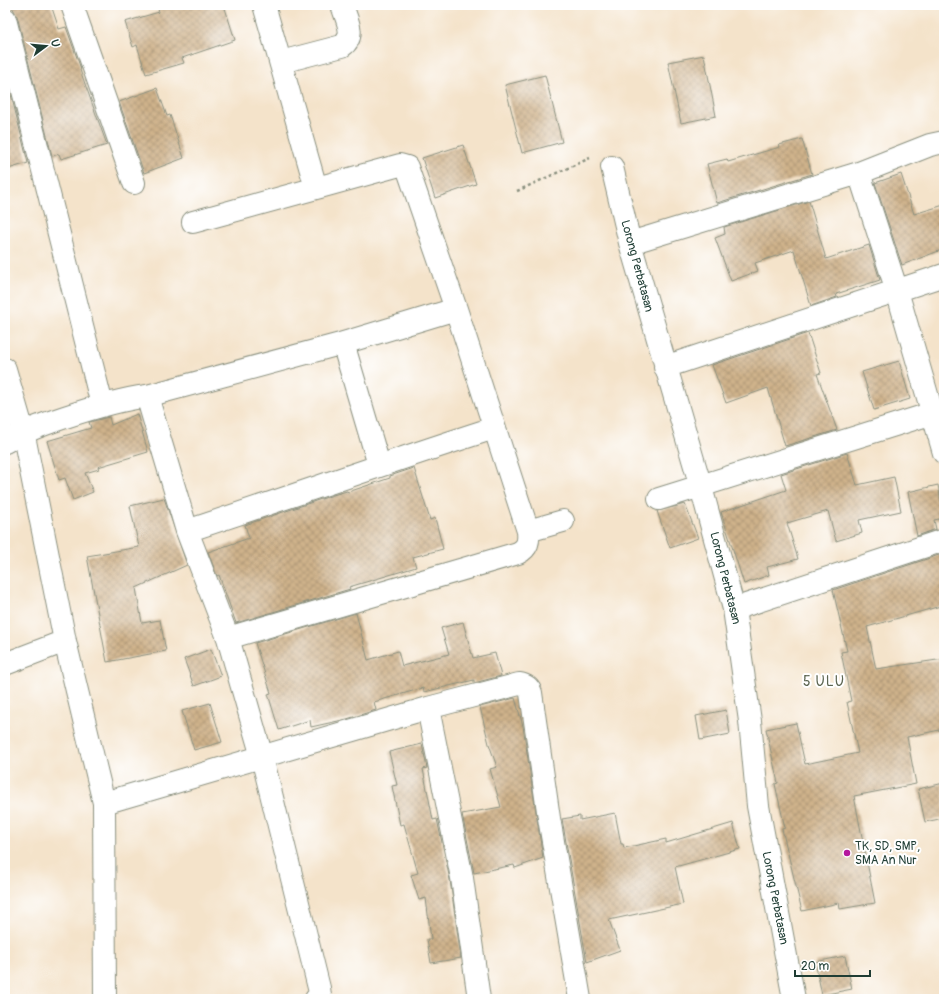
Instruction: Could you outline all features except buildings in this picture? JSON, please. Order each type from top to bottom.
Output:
[{"type":"street","points":[[72,5],[134,184]]},
{"type":"street","points":[[264,5],[316,188]]},
{"type":"street","points":[[281,62],[342,46],[347,42],[350,36],[350,31],[342,5]]},
{"type":"street","points":[[5,19],[102,405]]},
{"type":"street","points":[[630,243],[859,173],[930,145],[944,142]]},
{"type":"street","points":[[193,222],[400,165],[407,167],[456,309],[528,532],[529,541],[527,546],[518,553],[228,638]]},
{"type":"street","name":"Lorong Perbatasan","points":[[612,167],[630,243],[701,487],[734,609],[749,714],[758,806],[794,999]]},
{"type":"street","points":[[859,173],[897,291],[944,454]]},
{"type":"street","points":[[665,367],[944,276]]},
{"type":"street","points":[[14,437],[102,405],[124,399],[146,396],[343,343],[456,309]]},
{"type":"street","points":[[343,343],[379,465]]},
{"type":"street","points":[[5,369],[14,437],[104,804],[106,999]]},
{"type":"street","points":[[146,396],[187,531],[228,638],[262,756],[319,988],[320,995],[316,999]]},
{"type":"street","points":[[659,499],[933,413]]},
{"type":"street","points":[[187,531],[316,489],[379,465],[494,428]]},
{"type":"street","points":[[528,532],[563,521]]},
{"type":"street","points":[[734,609],[944,540]]},
{"type":"street","points":[[5,664],[65,640]]},
{"type":"street","points":[[104,804],[428,708],[519,684],[529,688],[580,999]]},
{"type":"street","points":[[428,708],[462,878],[479,999]]},
{"type":"path","points":[[517,191],[590,158],[603,159],[612,167]]},
{"type":"place","name":"TK, SD, SMP, SMA An Nur","points":[[847,853]]},
{"type":"district","name":"5 ULU","points":[[824,681]]}]
